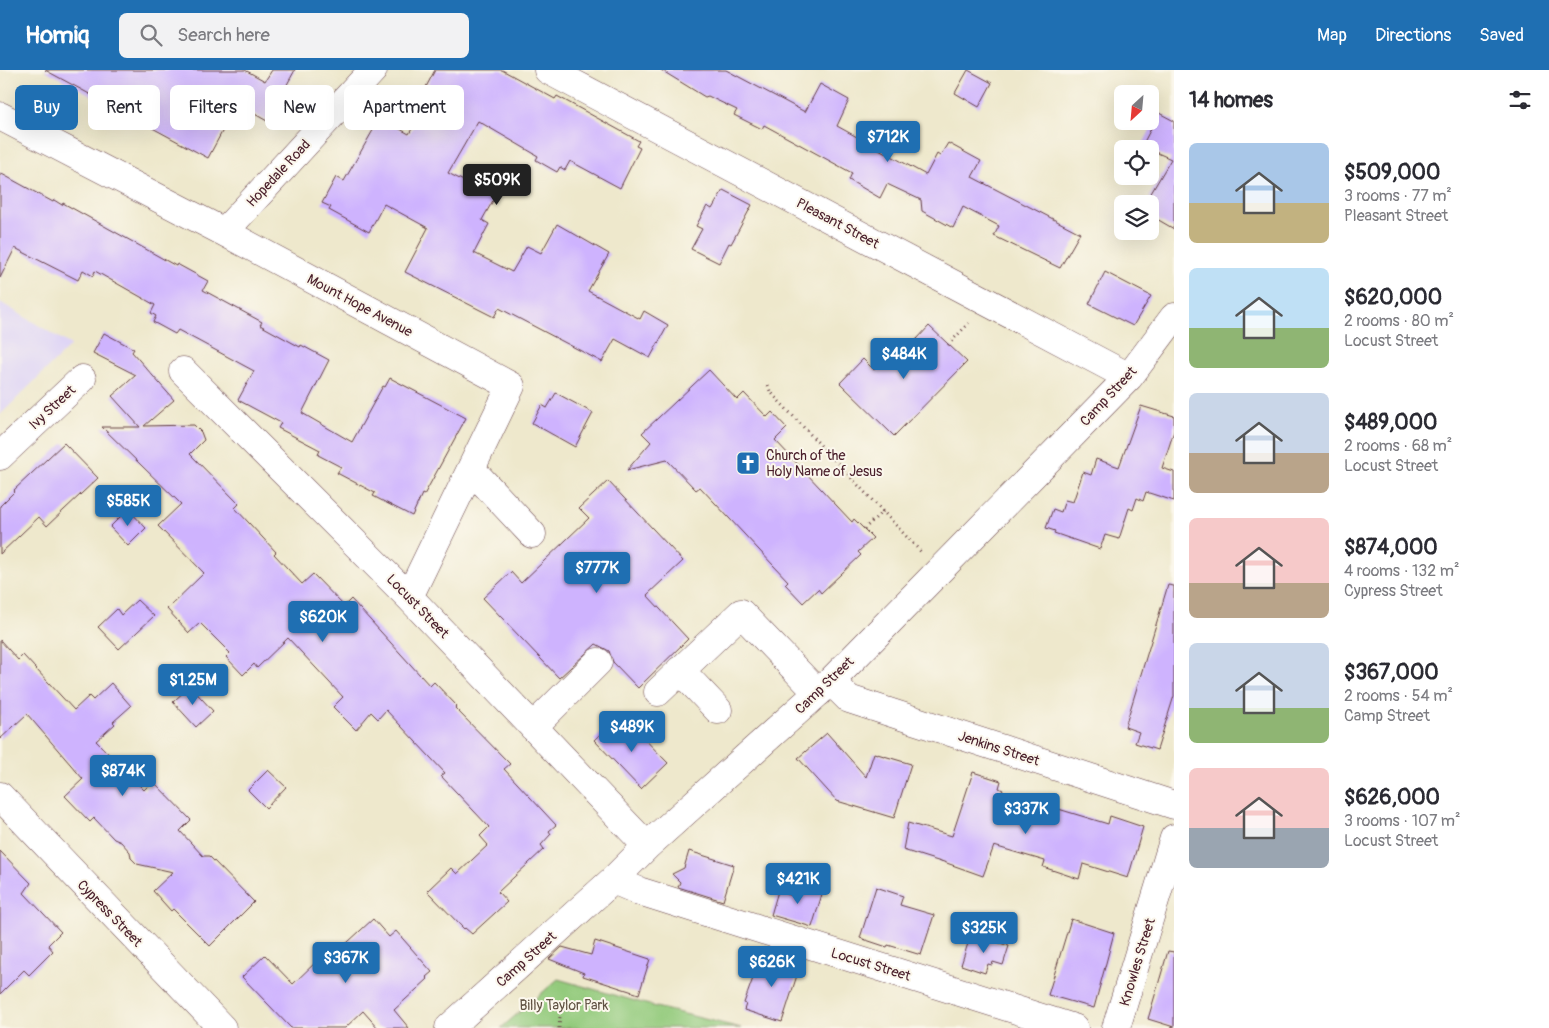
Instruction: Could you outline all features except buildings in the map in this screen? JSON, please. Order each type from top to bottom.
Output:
[{"type":"street","name":"Hopedale Road","points":[[224,232],[373,70]]},
{"type":"street","name":"Pleasant Street","points":[[548,70],[1129,377]]},
{"type":"street","name":"Mount Hope Avenue","points":[[0,116],[224,232],[512,386],[409,597]]},
{"type":"street","name":"Camp Street","points":[[449,1028],[824,687],[1129,377],[1170,328]]},
{"type":"street","name":"Locust Street","points":[[184,371],[409,597],[647,846]]},
{"type":"street","name":"Ivy Street","points":[[0,456],[82,379]]},
{"type":"street","points":[[471,469],[532,534]]},
{"type":"street","name":"Jenkins Street","points":[[680,670],[741,613],[824,687],[849,699],[1174,804]]},
{"type":"street","points":[[533,727],[598,662]]},
{"type":"street","points":[[658,692],[680,670],[718,710]]},
{"type":"street","name":"Cypress Street","points":[[0,796],[222,1028]]},
{"type":"street","name":"Knowles Street","points":[[1116,1028],[1174,838]]},
{"type":"street","name":"Locust Street","points":[[613,880],[640,891],[1074,1028]]},
{"type":"path","points":[[948,344],[972,320]]},
{"type":"path","points":[[768,385],[770,391],[777,399],[923,555]]},
{"type":"path","points":[[864,529],[882,511]]},
{"type":"path","points":[[559,1028],[560,1016]]},
{"type":"shaded area","points":[[0,302],[71,345],[0,415]]},
{"type":"green space","name":"Billy Taylor Park","points":[[558,979],[660,1008],[741,1028],[501,1028]]},
{"type":"place","name":"Church of the Holy Name of Jesus","points":[[748,463]]}]
